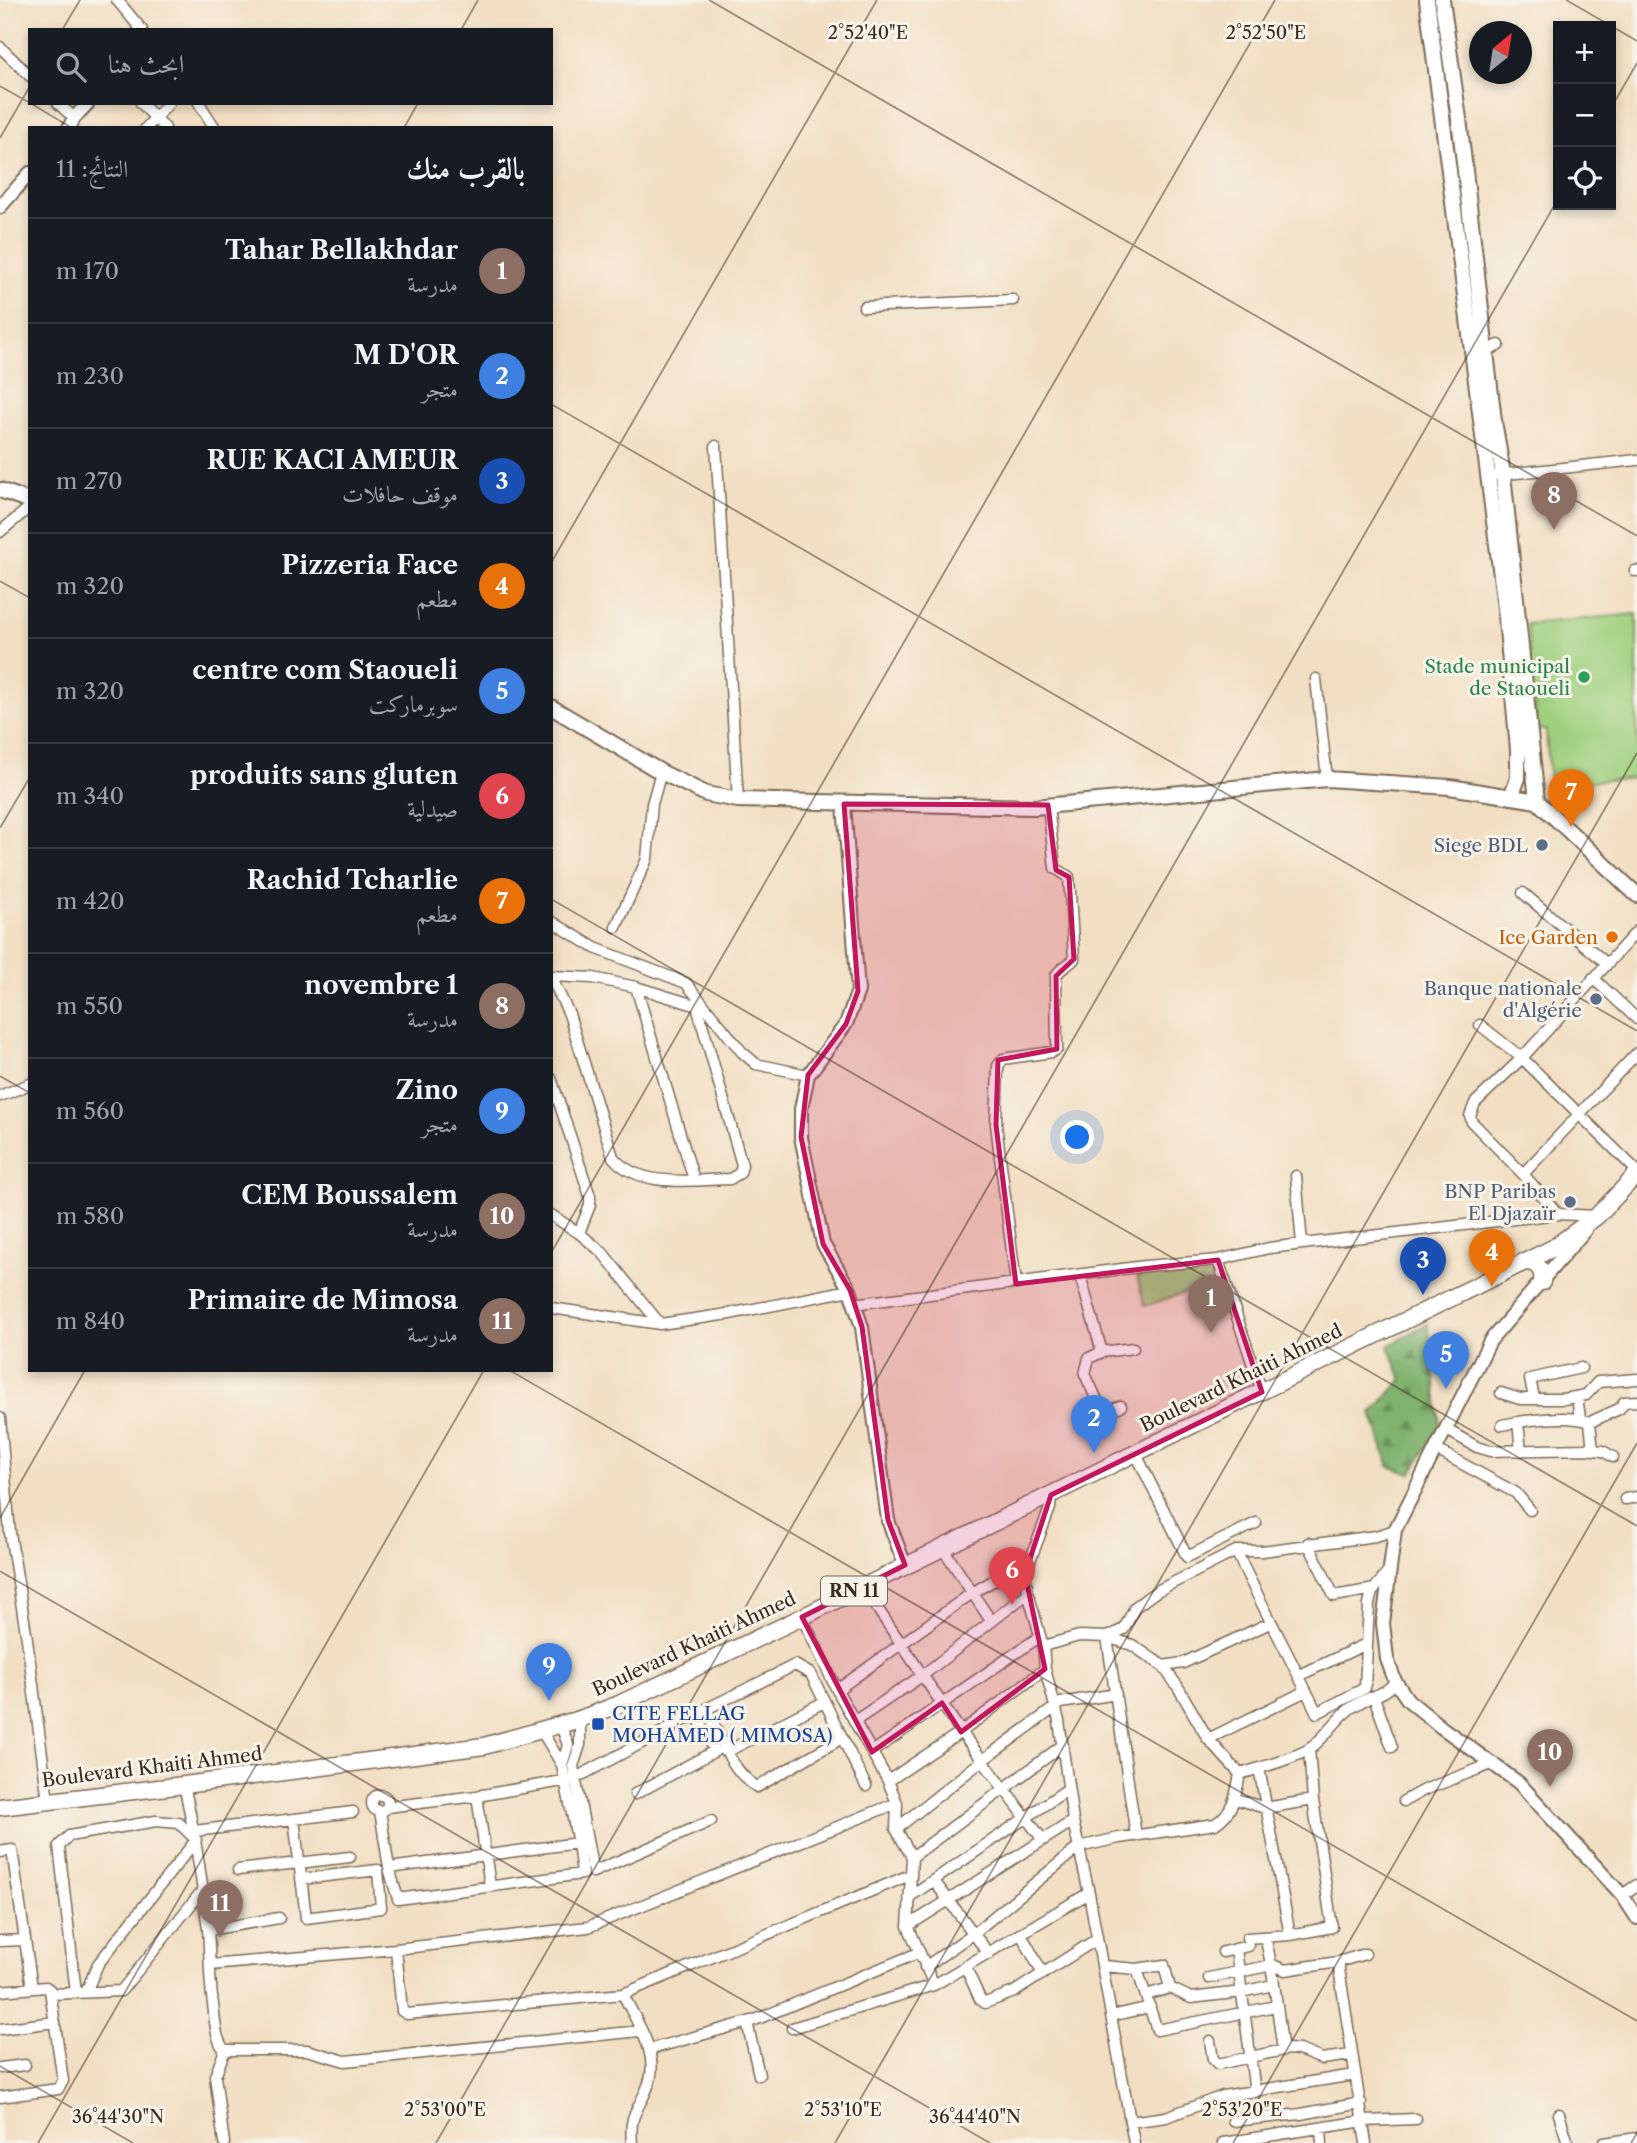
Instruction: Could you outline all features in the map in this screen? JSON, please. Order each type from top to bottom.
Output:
[{"type":"highway","name":"Boulevard Khaiti Ahmed","points":[[0,1807],[184,1786],[484,1746],[580,1719],[617,1705],[1553,1248],[1597,1216],[1637,1173]]},
{"type":"highway","points":[[1523,1262],[1531,1262],[1538,1267],[1542,1282]]},
{"type":"main road","points":[[1427,0],[1504,607],[1518,750],[1518,778],[1511,797]]},
{"type":"main road","points":[[1442,0],[1492,349],[1494,421],[1503,474],[1537,801]]},
{"type":"main road","points":[[0,490],[28,501]]},
{"type":"main road","points":[[553,709],[661,772],[705,794],[738,800],[844,804],[1048,805],[1327,779],[1450,788],[1537,801],[1637,895]]},
{"type":"street","points":[[117,0],[140,28]]},
{"type":"street","points":[[0,47],[28,74]]},
{"type":"street","points":[[59,105],[71,125],[86,105]]},
{"type":"street","points":[[143,105],[163,126]]},
{"type":"street","points":[[148,126],[167,105]]},
{"type":"street","points":[[200,105],[214,126]]},
{"type":"street","points":[[0,207],[28,175]]},
{"type":"street","points":[[864,307],[1013,300]]},
{"type":"street","points":[[716,446],[738,800]]},
{"type":"street","points":[[1488,477],[1637,460]]},
{"type":"street","points":[[0,532],[28,510]]},
{"type":"street","points":[[1316,679],[1327,779]]},
{"type":"street","points":[[616,927],[647,859],[652,804],[661,772]]},
{"type":"street","points":[[844,804],[858,991],[846,1024],[807,1076],[801,1109],[801,1137],[824,1244],[850,1290],[862,1327],[888,1520],[905,1565]]},
{"type":"street","points":[[1016,1284],[996,1125],[998,1066],[1003,1059],[1052,1052],[1056,1049],[1056,976],[1063,966],[1074,959],[1069,877],[1055,868],[1048,805]]},
{"type":"street","points":[[1523,892],[1606,963]]},
{"type":"street","points":[[553,922],[595,948],[686,983],[742,1052],[756,1064],[807,1076]]},
{"type":"street","points":[[1558,1214],[1479,1130],[1470,1116],[1475,1103],[1522,1058],[1637,930]]},
{"type":"street","points":[[553,976],[593,978],[636,987],[711,1011]]},
{"type":"street","points":[[1593,978],[1637,1019]]},
{"type":"street","points":[[553,980],[569,1014],[613,1157],[620,1166],[647,1178],[730,1179],[740,1173],[742,1165],[697,1006]]},
{"type":"street","points":[[636,987],[694,1180]]},
{"type":"street","points":[[1480,1025],[1522,1058],[1637,1173]]},
{"type":"street","points":[[1523,1174],[1637,1053]]},
{"type":"street","points":[[553,1084],[590,1196],[590,1205],[579,1233]]},
{"type":"street","points":[[0,1096],[28,1085]]},
{"type":"street","points":[[1296,1176],[1301,1244]]},
{"type":"street","points":[[854,1304],[1218,1260],[1269,1248],[1301,1244],[1558,1214],[1597,1216]]},
{"type":"street","points":[[553,1216],[602,1252],[660,1324]]},
{"type":"street","points":[[1597,1216],[1490,1341],[1395,1530],[1383,1623],[1387,1659],[1395,1681],[1408,1700],[1519,1783],[1622,1895],[1637,1918]]},
{"type":"street","points":[[1218,1260],[1262,1392]]},
{"type":"street","points":[[1080,1275],[1101,1352]]},
{"type":"street","points":[[553,1308],[660,1324],[729,1314],[850,1290]]},
{"type":"street","points":[[1121,1406],[1103,1413],[1085,1374],[1089,1358],[1101,1352],[1133,1348]]},
{"type":"street","points":[[1534,1398],[1530,1379],[1581,1368]]},
{"type":"street","points":[[1502,1393],[1520,1399],[1564,1399],[1586,1395],[1598,1382],[1637,1379]]},
{"type":"street","points":[[1577,1397],[1593,1450]]},
{"type":"street","points":[[1503,1425],[1585,1420],[1619,1409],[1624,1402],[1637,1401]]},
{"type":"street","points":[[0,1418],[9,1533],[27,1639],[48,1801]]},
{"type":"street","points":[[1518,1422],[1521,1451]]},
{"type":"street","points":[[1445,1429],[1477,1447],[1492,1451],[1593,1450],[1603,1451],[1613,1457]]},
{"type":"street","points":[[1435,1449],[1516,1493],[1530,1510]]},
{"type":"street","points":[[1135,1452],[1187,1557],[1256,1523]]},
{"type":"street","points":[[1051,1495],[1050,1508],[1029,1560],[1026,1574],[1028,1593],[1056,1708],[1073,1821],[1089,1892],[1134,2143]]},
{"type":"street","points":[[1625,1499],[1637,1497]]},
{"type":"street","points":[[1107,1637],[1124,1629],[1135,1607],[1157,1591],[1236,1552],[1376,1536],[1395,1530]]},
{"type":"street","points":[[1308,1543],[1334,1596],[1375,1589]]},
{"type":"street","points":[[942,1546],[991,1621]]},
{"type":"street","points":[[1236,1552],[1317,1713],[1365,1688],[1370,1604],[1375,1589],[1389,1571]]},
{"type":"street","points":[[837,1690],[972,1593],[1029,1560]]},
{"type":"street","points":[[855,1721],[923,1675],[1028,1593]]},
{"type":"street","points":[[877,1608],[961,1731],[1043,1840]]},
{"type":"street","points":[[802,1617],[897,1803],[897,1829],[912,1857],[908,1926],[934,1985]]},
{"type":"street","points":[[1163,1667],[1183,1663],[1270,1623]]},
{"type":"street","points":[[872,1752],[942,1703],[1041,1641],[1079,1636],[1107,1637],[1132,1645],[1163,1667],[1178,1687],[1208,1739],[1240,1774]]},
{"type":"street","points":[[1107,1637],[1136,1836]]},
{"type":"street","points":[[1300,1675],[1366,1644]]},
{"type":"street","points":[[560,1723],[568,1745],[568,1765],[570,1780],[579,1843],[582,1874],[398,1899],[389,1868],[383,1809],[570,1780],[795,1665],[811,1674],[866,1786]]},
{"type":"street","points":[[888,1781],[1045,1669]]},
{"type":"street","points":[[1240,1774],[1309,1749],[1342,1714],[1390,1689],[1395,1681]]},
{"type":"street","points":[[1208,1739],[1306,1691]]},
{"type":"street","points":[[897,1829],[983,1760],[1061,1703],[1116,1694]]},
{"type":"street","points":[[1374,1697],[1392,1747]]},
{"type":"street","points":[[635,1794],[715,1751],[728,1751],[824,1702]]},
{"type":"street","points":[[701,1712],[715,1751]]},
{"type":"street","points":[[701,1712],[745,1780],[757,1787],[842,1738]]},
{"type":"street","points":[[568,1765],[580,1745],[580,1719]]},
{"type":"street","points":[[541,1730],[568,1765]]},
{"type":"street","points":[[912,1857],[1063,1745]]},
{"type":"street","points":[[1223,1952],[1265,1937],[1332,1927],[1313,1800],[1309,1749]]},
{"type":"street","points":[[1404,1801],[1424,1790],[1494,1763]]},
{"type":"street","points":[[1259,1768],[1290,1935]]},
{"type":"street","points":[[925,1967],[974,1933],[1079,1847],[1215,1824],[1225,1818],[1236,1798],[1240,1774]]},
{"type":"street","points":[[570,1780],[593,1872],[711,1821]]},
{"type":"street","points":[[184,1786],[195,1837],[208,1930],[209,1982],[220,2046],[225,2050],[307,2050],[345,2060],[640,2031]]},
{"type":"street","points":[[909,1897],[1068,1789]]},
{"type":"street","points":[[477,1796],[490,1886]]},
{"type":"street","points":[[1236,1798],[1265,1808],[1313,1800]]},
{"type":"street","points":[[210,1965],[396,1949],[589,1927],[897,1803]]},
{"type":"street","points":[[81,1992],[98,1964],[195,1837],[294,1819],[353,1812]]},
{"type":"street","points":[[294,1819],[299,1863],[301,1879],[306,1918],[380,1908],[378,1870],[301,1879]]},
{"type":"street","points":[[81,1992],[60,1846],[69,1836],[156,1821],[179,1823],[195,1837]]},
{"type":"street","points":[[908,1926],[1073,1821]]},
{"type":"street","points":[[389,1868],[579,1843]]},
{"type":"street","points":[[0,1852],[12,1850],[32,1988]]},
{"type":"street","points":[[238,1870],[350,1857]]},
{"type":"street","points":[[396,1949],[402,2011],[407,2014],[623,1994],[910,1874]]},
{"type":"street","points":[[934,1881],[989,1954]]},
{"type":"street","points":[[1622,1895],[1637,1885]]},
{"type":"street","points":[[51,1994],[121,1991],[202,1891]]},
{"type":"street","points":[[792,2028],[934,1985],[1089,1892]]},
{"type":"street","points":[[208,1930],[279,1918]]},
{"type":"street","points":[[1020,1934],[1043,1973]]},
{"type":"street","points":[[1265,1937],[1273,1965],[1273,1985],[1283,2050]]},
{"type":"street","points":[[966,1968],[980,1999],[985,2003],[1014,1992],[1097,1939]]},
{"type":"street","points":[[0,1941],[25,1940]]},
{"type":"street","points":[[1236,1949],[1255,2092]]},
{"type":"street","points":[[651,2049],[747,2022],[918,1953]]},
{"type":"street","points":[[1209,1978],[1273,1965],[1285,1970],[1338,1962],[1365,1954]]},
{"type":"street","points":[[1338,1962],[1366,2143]]},
{"type":"street","points":[[1102,1966],[1137,1969],[1164,1965],[1170,1988]]},
{"type":"street","points":[[1137,1969],[1157,2030],[1276,2006]]},
{"type":"street","points":[[1146,1995],[1170,1988],[1191,1998],[1273,1985]]},
{"type":"street","points":[[0,1991],[48,1988],[64,2081],[58,2089],[0,2096]]},
{"type":"street","points":[[623,1994],[651,2049],[651,2076],[635,2109],[631,2129],[632,2143]]},
{"type":"street","points":[[1111,2016],[1150,2007]]},
{"type":"street","points":[[0,2029],[55,2022]]},
{"type":"street","points":[[747,2022],[759,2075]]},
{"type":"street","points":[[1210,2041],[1213,2059],[1218,2064],[1283,2050],[1298,2050],[1329,2059],[1351,2055]]},
{"type":"street","points":[[224,2143],[215,2076],[225,2050]]},
{"type":"street","points":[[1329,2059],[1331,2079]]},
{"type":"street","points":[[0,2068],[25,2065]]},
{"type":"street","points":[[1130,2122],[1166,2117],[1223,2096],[1354,2075]]},
{"type":"street","points":[[1233,2121],[1301,2114],[1361,2103]]},
{"type":"street","points":[[1559,2114],[1568,2143]]},
{"type":"street","points":[[1223,2143],[1298,2138],[1321,2129],[1364,2121],[1416,2119]]},
{"type":"street","points":[[1321,2129],[1322,2143]]},
{"type":"street","points":[[1604,2143],[1637,2138]]},
{"type":"highlighted area","points":[[844,804],[1048,805],[1056,870],[1069,877],[1074,959],[1056,976],[1057,1049],[998,1060],[996,1125],[1016,1284],[1218,1260],[1262,1392],[1051,1495],[1025,1574],[1045,1669],[961,1732],[942,1703],[872,1752],[802,1617],[905,1565],[888,1520],[862,1327],[850,1290],[823,1244],[801,1137],[808,1075],[846,1024],[858,991]]},
{"type":"green space","name":"Stade municipal de Staoueli","points":[[1637,614],[1637,778],[1550,784],[1546,730],[1537,730],[1527,624]]},
{"type":"green space","points":[[1211,1271],[1215,1283],[1145,1306],[1137,1276]]},
{"type":"green space","points":[[1428,1323],[1440,1424],[1411,1474],[1389,1466],[1372,1413],[1402,1380],[1389,1346]]},
{"type":"place","name":"1 novembre","points":[[1554,530]]},
{"type":"place","name":"Stade municipal de Staoueli","points":[[1584,677]]},
{"type":"place","name":"Rachid Tcharlie","points":[[1571,827]]},
{"type":"place","name":"Siege BDL","points":[[1542,845]]},
{"type":"place","name":"Ice Garden","points":[[1612,937]]},
{"type":"place","name":"Banque nationale d'Algérie","points":[[1596,999]]},
{"type":"place","name":"BNP Paribas El Djazaïr","points":[[1570,1202]]},
{"type":"place","name":"Pizzeria Face","points":[[1492,1287]]},
{"type":"place","name":"RUE KACI AMEUR","points":[[1423,1295]]},
{"type":"place","name":"Tahar Bellakhdar","points":[[1211,1333]]},
{"type":"place","name":"centre com Staoueli","points":[[1446,1389]]},
{"type":"place","name":"M D'OR","points":[[1094,1453]]},
{"type":"place","name":"produits sans gluten","points":[[1012,1605]]},
{"type":"place","name":"Zino","points":[[549,1701]]},
{"type":"place","name":"CITE FELLAG MOHAMED ( MIMOSA)","points":[[598,1724]]},
{"type":"place","name":"CEM Boussalem","points":[[1550,1787]]},
{"type":"place","name":"Primaire de Mimosa","points":[[220,1938]]}]
